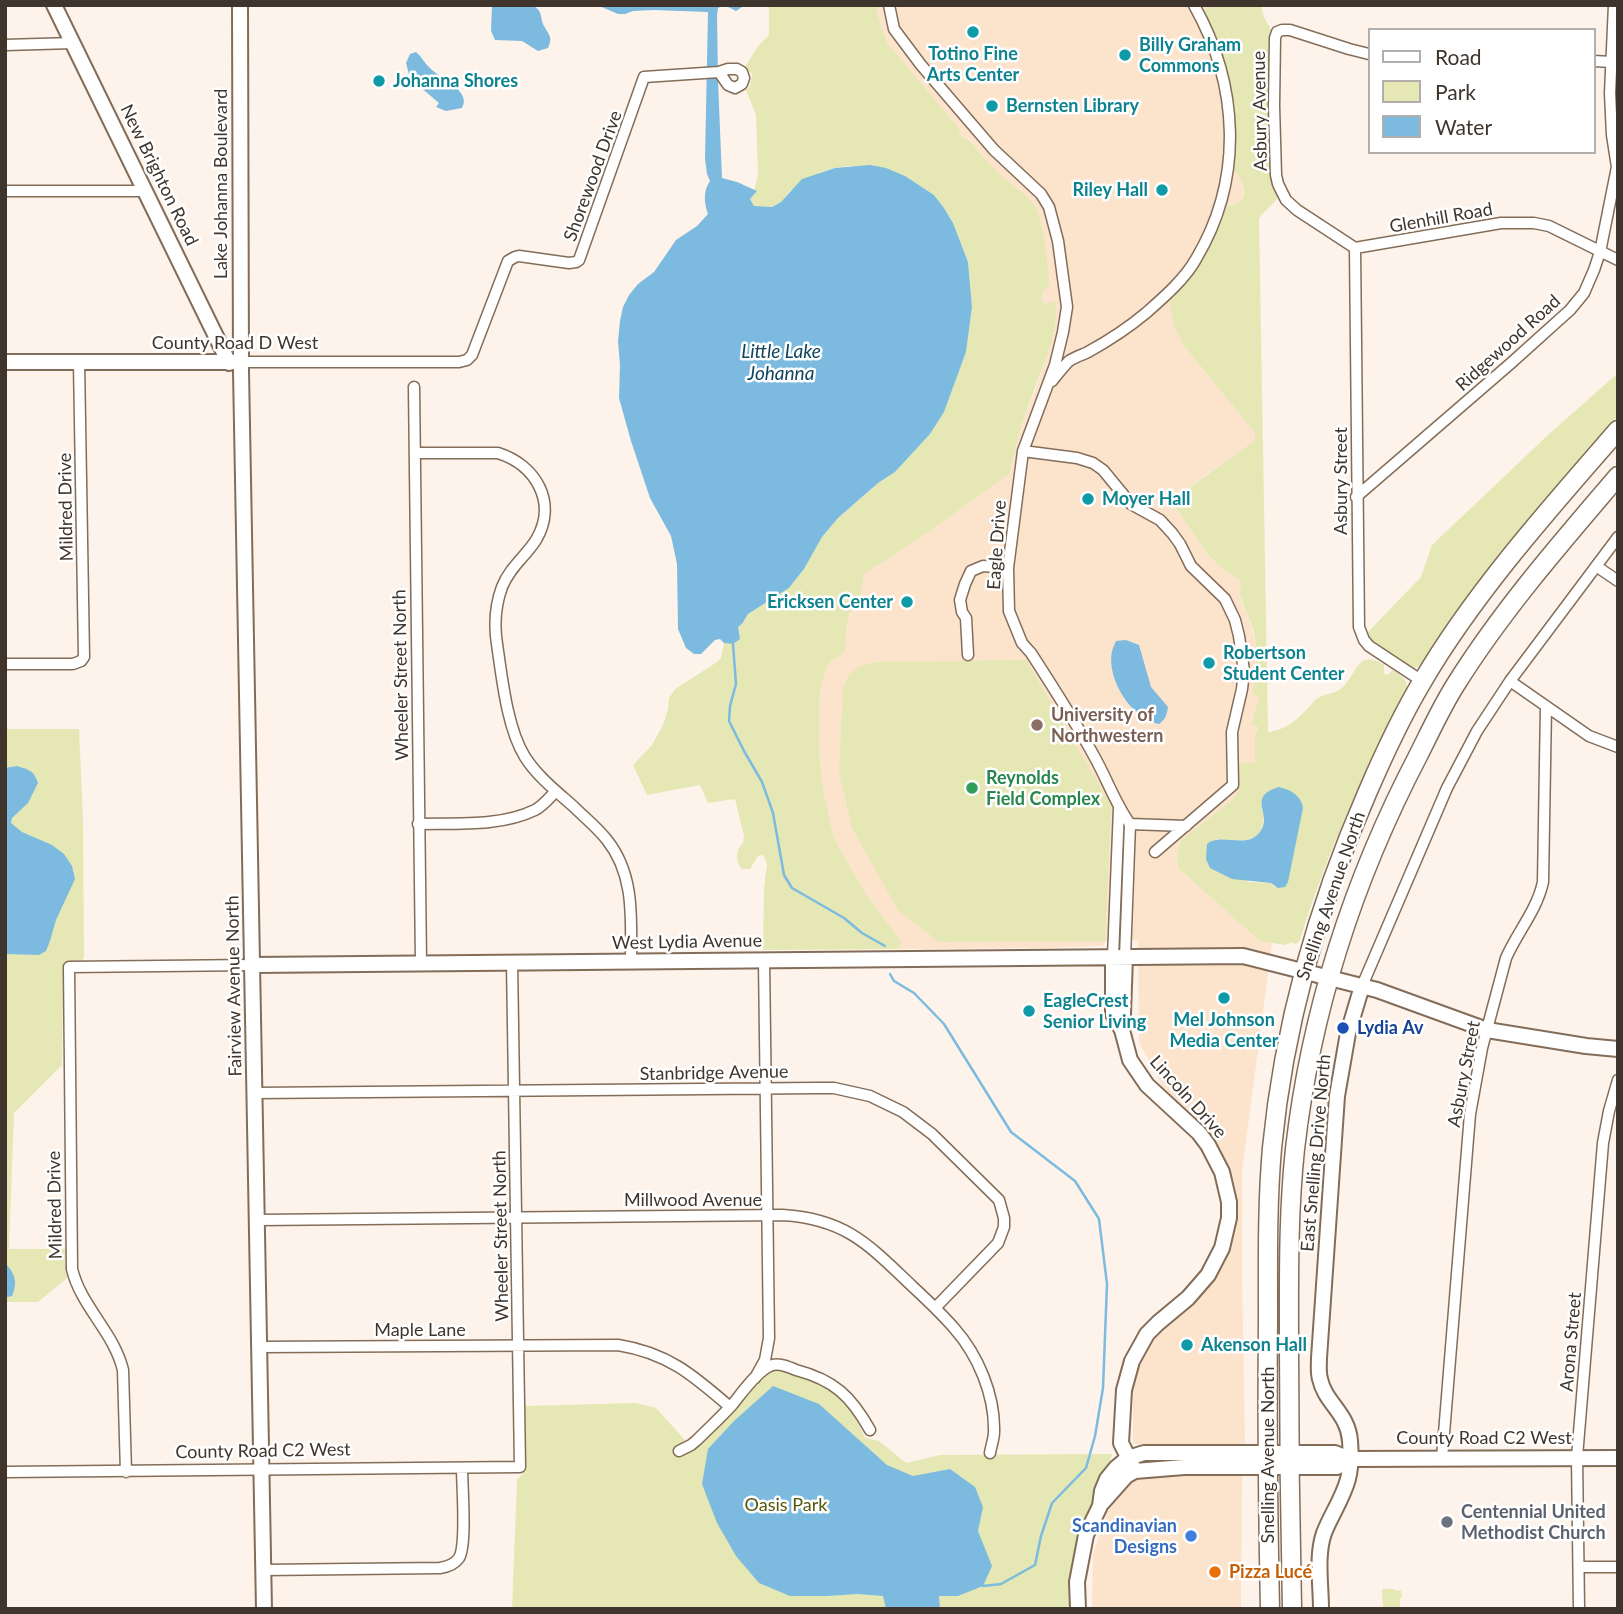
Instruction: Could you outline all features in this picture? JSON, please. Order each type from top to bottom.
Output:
[{"type":"highway","name":"Snelling Avenue North","points":[[1270,1609],[1267,1461],[1269,1187],[1277,1103],[1303,971],[1324,903],[1359,813],[1399,724],[1422,681],[1484,592],[1618,430]]},
{"type":"highway","name":"Snelling Avenue North","points":[[1292,1609],[1289,1246],[1295,1152],[1305,1078],[1328,977],[1343,927],[1371,854],[1437,715],[1479,648],[1618,476]]},
{"type":"street","name":"New Brighton Road","points":[[54,5],[212,328],[235,362]]},
{"type":"street","name":"Lake Johanna Boulevard","points":[[235,362],[241,321],[240,5]]},
{"type":"street","name":"Eagle Drive","points":[[889,5],[894,29],[921,65],[994,150],[1041,194],[1049,207],[1058,241],[1067,307],[1058,351],[1023,450],[1008,568],[1009,611],[1022,643],[1080,730],[1119,808],[1130,824]]},
{"type":"street","name":"Eagle Drive","points":[[1047,386],[1069,361],[1121,332],[1167,295],[1196,261],[1214,222],[1225,189],[1229,162],[1229,108],[1226,87],[1213,47],[1194,5]]},
{"type":"street","name":"Ridgewood Road","points":[[1356,497],[1570,310],[1584,293],[1600,251],[1617,167],[1612,135],[1611,93],[1614,5]]},
{"type":"street","name":"Asbury Avenue","points":[[1355,248],[1297,210],[1286,200],[1282,191],[1276,174],[1275,38],[1279,31],[1290,30],[1368,54]]},
{"type":"street","points":[[5,44],[73,43]]},
{"type":"street","points":[[1595,61],[1612,62]]},
{"type":"street","name":"Shorewood Drive","points":[[465,362],[472,355],[508,261],[519,256],[569,263],[579,260],[644,77],[719,72]]},
{"type":"street","points":[[5,191],[146,191]]},
{"type":"street","name":"Glenhill Road","points":[[1355,248],[1517,222],[1549,226],[1618,260]]},
{"type":"street","name":"Asbury Street","points":[[1355,248],[1358,619],[1361,634],[1369,646],[1422,681]]},
{"type":"street","points":[[212,328],[227,327],[241,321]]},
{"type":"street","points":[[1058,351],[1069,361]]},
{"type":"street","name":"County Road D West","points":[[5,362],[465,362]]},
{"type":"street","name":"Mildred Drive","points":[[5,664],[76,663],[81,661],[85,652],[79,362]]},
{"type":"street","name":"Fairview Avenue North","points":[[235,362],[253,965],[264,1609]]},
{"type":"street","name":"Wheeler Street North","points":[[414,387],[421,963]]},
{"type":"street","points":[[1023,450],[1077,458],[1093,463],[1103,470],[1131,504],[1160,520],[1172,533],[1191,566],[1226,599],[1235,620],[1244,671],[1232,732],[1233,785],[1155,852]]},
{"type":"street","points":[[415,453],[498,453],[526,468],[539,485],[544,508],[541,530],[510,571],[497,606],[495,628],[510,717],[517,743],[534,768],[606,839],[622,865],[630,896],[631,961]]},
{"type":"street","name":"East Snelling Drive North","points":[[1321,1609],[1323,1535],[1349,1477],[1350,1459],[1348,1428],[1320,1380],[1319,1358],[1337,1096],[1348,1033],[1362,986],[1461,759],[1510,681],[1618,537]]},
{"type":"street","points":[[968,655],[966,618],[960,600],[965,584],[971,571],[983,566],[1008,568]]},
{"type":"street","points":[[1596,566],[1618,581]]},
{"type":"street","points":[[1510,681],[1589,736],[1618,747]]},
{"type":"street","name":"Asbury Street","points":[[1442,1458],[1470,1114],[1476,1076],[1506,958],[1535,907],[1543,882],[1546,706]]},
{"type":"street","points":[[418,824],[505,820],[538,809],[556,791]]},
{"type":"street","name":"Eagle Drive","points":[[1119,808],[1119,957]]},
{"type":"street","points":[[1119,957],[1130,824],[1186,826]]},
{"type":"street","name":"West Lydia Avenue","points":[[69,967],[1242,956],[1362,986]]},
{"type":"street","name":"Lincoln Drive","points":[[1119,957],[1113,1014],[1129,1056],[1147,1086],[1199,1133],[1208,1145],[1223,1172],[1229,1202],[1227,1233],[1214,1266],[1199,1287],[1147,1334],[1132,1361],[1124,1390],[1122,1443],[1131,1464]]},
{"type":"street","points":[[764,960],[769,1338],[770,1348],[777,1359],[791,1368]]},
{"type":"street","name":"Wheeler Street North","points":[[512,962],[520,1467]]},
{"type":"street","name":"Mildred Drive","points":[[69,967],[72,1269],[80,1293],[120,1357],[123,1370],[126,1472]]},
{"type":"street","points":[[1362,986],[1487,1030],[1618,1049]]},
{"type":"street","name":"Arona Street","points":[[1579,1609],[1577,1457],[1602,1155],[1609,1111],[1618,1080]]},
{"type":"street","name":"Stanbridge Avenue","points":[[255,1093],[834,1088],[886,1102],[925,1128],[999,1200],[1004,1218],[1004,1227],[998,1242],[935,1308]]},
{"type":"street","name":"Millwood Avenue","points":[[257,1220],[767,1215],[802,1216],[834,1224],[877,1252],[935,1308],[967,1345],[985,1381],[990,1401],[994,1433],[990,1453]]},
{"type":"street","points":[[755,1378],[765,1360],[769,1338]]},
{"type":"street","name":"Maple Lane","points":[[260,1347],[519,1344],[634,1347],[666,1358],[682,1367],[730,1406]]},
{"type":"street","points":[[679,1451],[691,1445],[755,1378],[769,1366],[776,1364],[821,1378],[843,1392],[853,1402],[870,1430]]},
{"type":"street","name":"County Road C2 West","points":[[1131,1464],[1184,1467],[1289,1461],[1337,1467],[1350,1459],[1618,1458]]},
{"type":"street","points":[[1078,1609],[1077,1582],[1086,1535],[1100,1506],[1102,1491],[1116,1468],[1131,1464]]},
{"type":"street","name":"County Road C2 West","points":[[5,1472],[520,1467]]},
{"type":"street","points":[[263,1570],[450,1566],[462,1552],[462,1468]]},
{"type":"street","points":[[1578,1567],[1618,1567]]},
{"type":"shaded area","name":"University of Northwestern","points":[[877,5],[1211,7],[1233,100],[1237,134],[1234,170],[1242,178],[1244,189],[1243,196],[1239,202],[1232,204],[1204,253],[1171,299],[1184,346],[1256,436],[1255,440],[1175,497],[1173,502],[1209,556],[1241,581],[1241,601],[1251,624],[1256,646],[1259,696],[1251,723],[1258,726],[1255,735],[1255,763],[1239,781],[1239,791],[1232,800],[1181,840],[1177,858],[1179,869],[1260,941],[1272,943],[1242,1172],[1245,1444],[1133,1444],[1133,1373],[1156,1333],[1180,1314],[1220,1268],[1236,1210],[1221,1149],[1167,1095],[1139,1042],[1138,940],[1106,941],[1103,946],[899,949],[901,941],[866,894],[835,840],[831,827],[822,783],[819,746],[820,689],[827,667],[846,631],[850,612],[859,603],[864,574],[917,540],[1009,474],[1021,426],[1055,329],[1057,302],[1045,304],[1041,300],[1043,291],[1050,284],[1038,212],[990,165],[968,138],[965,140],[888,44],[878,18]]},
{"type":"shaded area","points":[[1140,1476],[1242,1476],[1241,1609],[1092,1609],[1093,1553],[1109,1509],[1125,1486]]},
{"type":"green space","points":[[769,5],[877,5],[878,18],[888,44],[960,130],[958,132],[964,139],[967,138],[994,169],[1036,208],[1043,233],[1050,284],[1043,291],[1041,300],[1045,304],[1057,301],[1051,344],[1021,426],[1009,474],[917,540],[864,574],[859,603],[850,612],[845,651],[827,667],[820,689],[819,746],[822,783],[831,827],[835,840],[866,894],[901,941],[899,949],[763,950],[767,864],[761,855],[750,869],[742,869],[740,866],[737,852],[744,836],[735,799],[708,803],[700,785],[647,795],[633,765],[652,745],[663,725],[669,698],[675,689],[721,658],[724,643],[733,644],[738,627],[748,614],[789,588],[804,569],[822,537],[838,518],[878,483],[895,472],[930,434],[944,412],[966,352],[972,307],[968,262],[953,223],[934,195],[905,176],[850,166],[821,172],[790,191],[781,202],[772,207],[754,206],[750,199],[757,191],[754,190],[758,175],[756,115],[746,90],[750,87],[752,74],[745,67],[758,46],[769,35]]},
{"type":"green space","points":[[1261,5],[1271,30],[1271,174],[1278,198],[1259,218],[1268,732],[1289,725],[1318,698],[1339,690],[1357,667],[1367,660],[1384,665],[1384,673],[1387,675],[1393,670],[1403,678],[1407,686],[1348,812],[1322,875],[1300,940],[1295,945],[1293,942],[1284,945],[1260,941],[1179,869],[1177,862],[1181,840],[1232,800],[1238,791],[1239,764],[1255,762],[1255,735],[1258,727],[1251,724],[1259,697],[1252,693],[1256,676],[1256,649],[1254,632],[1241,598],[1241,581],[1209,556],[1174,506],[1175,498],[1255,440],[1255,433],[1184,346],[1174,325],[1170,304],[1204,253],[1226,206],[1236,203],[1244,195],[1242,181],[1234,170],[1235,115],[1229,84],[1204,11],[1210,7]],"holes":[[[1264,816],[1275,888],[1271,883],[1248,882],[1215,839],[1251,839],[1261,830]]]},
{"type":"green space","points":[[1618,373],[1618,416],[1507,547],[1423,664],[1409,668],[1375,644],[1367,633],[1421,577],[1432,545]]},
{"type":"green space","name":"Reynolds Field Complex","points":[[1026,660],[1111,805],[1105,941],[939,942],[898,910],[852,828],[839,771],[843,688],[849,675],[860,666],[877,662]]},
{"type":"green space","points":[[5,729],[79,729],[84,958],[63,980],[62,1065],[14,1113],[9,1249],[65,1249],[67,1278],[38,1302],[5,1302]]},
{"type":"green space","name":"Oasis Park","points":[[778,1368],[827,1387],[850,1408],[865,1438],[879,1441],[906,1463],[940,1455],[1112,1454],[1077,1541],[1070,1609],[512,1609],[517,1480],[524,1472],[525,1406],[636,1403],[656,1408],[694,1450],[765,1372]]},
{"type":"green space","points":[[1382,1589],[1401,1590],[1400,1609],[1383,1609]]},
{"type":"water","points":[[492,5],[532,5],[536,8],[550,36],[548,48],[538,51],[522,41],[495,40],[491,31]]},
{"type":"water","name":"Little Lake Johanna","points":[[597,5],[745,5],[736,11],[720,7],[717,15],[722,178],[757,191],[750,199],[754,206],[772,207],[781,202],[802,179],[835,168],[870,165],[886,168],[905,176],[934,195],[953,223],[968,262],[972,307],[966,352],[944,412],[930,434],[895,472],[878,483],[838,518],[822,537],[804,569],[789,588],[748,614],[738,627],[740,639],[733,644],[715,640],[701,654],[694,654],[686,648],[678,629],[677,564],[671,536],[650,498],[619,398],[618,341],[623,307],[629,295],[654,272],[676,240],[697,226],[708,214],[705,197],[710,181],[705,159],[708,12],[654,10],[618,14]]},
{"type":"water","points":[[416,52],[431,69],[459,91],[463,96],[462,108],[446,111],[436,107],[439,103],[419,86],[422,82],[420,81],[413,88],[406,63],[410,54]]},
{"type":"water","points":[[1126,640],[1139,645],[1151,687],[1168,707],[1163,721],[1159,724],[1149,721],[1130,706],[1117,685],[1111,662],[1112,651],[1116,641]]},
{"type":"water","points":[[17,766],[31,771],[38,783],[28,803],[12,818],[11,823],[22,832],[52,845],[64,854],[72,866],[75,879],[56,920],[46,951],[39,955],[5,954],[5,768]]},
{"type":"water","points":[[1279,787],[1295,794],[1303,808],[1285,887],[1232,879],[1210,868],[1206,859],[1207,844],[1219,840],[1241,841],[1254,837],[1263,825],[1264,796]]},
{"type":"water","points":[[5,1263],[15,1282],[12,1296],[7,1297],[5,1296]]},
{"type":"water","points":[[773,1386],[819,1404],[887,1465],[913,1476],[950,1469],[975,1487],[983,1507],[978,1531],[992,1566],[983,1586],[958,1596],[939,1596],[940,1609],[886,1609],[883,1596],[790,1596],[759,1583],[736,1556],[717,1523],[702,1484],[708,1449]]},
{"type":"waterway","points":[[733,644],[736,684],[729,721],[762,782],[773,813],[784,875],[792,888],[885,946]]},
{"type":"waterway","points":[[890,974],[894,981],[914,993],[944,1024],[1011,1132],[1075,1181],[1099,1219],[1107,1284],[1103,1388],[1095,1436],[1086,1468],[1052,1503],[1035,1565],[1001,1584],[983,1586]]},
{"type":"place","name":"Totino Fine Arts Center","points":[[973,32]]},
{"type":"place","name":"Billy Graham Commons","points":[[1125,55]]},
{"type":"place","name":"Johanna Shores","points":[[379,81]]},
{"type":"place","name":"Bernsten Library","points":[[992,106]]},
{"type":"place","name":"Riley Hall","points":[[1162,190]]},
{"type":"place","name":"Moyer Hall","points":[[1088,499]]},
{"type":"place","name":"Ericksen Center","points":[[907,602]]},
{"type":"place","name":"Robertson Student Center","points":[[1209,663]]},
{"type":"place","name":"University of Northwestern","points":[[1037,725]]},
{"type":"place","name":"Reynolds Field Complex","points":[[972,788]]},
{"type":"place","name":"Mel Johnson Media Center","points":[[1224,998]]},
{"type":"place","name":"EagleCrest Senior Living","points":[[1029,1011]]},
{"type":"place","name":"Lydia Av","points":[[1343,1028]]},
{"type":"place","name":"Akenson Hall","points":[[1187,1345]]},
{"type":"place","name":"Centennial United Methodist Church","points":[[1447,1522]]},
{"type":"place","name":"Scandinavian Designs","points":[[1191,1536]]},
{"type":"place","name":"Pizza Lucé","points":[[1215,1572]]}]
